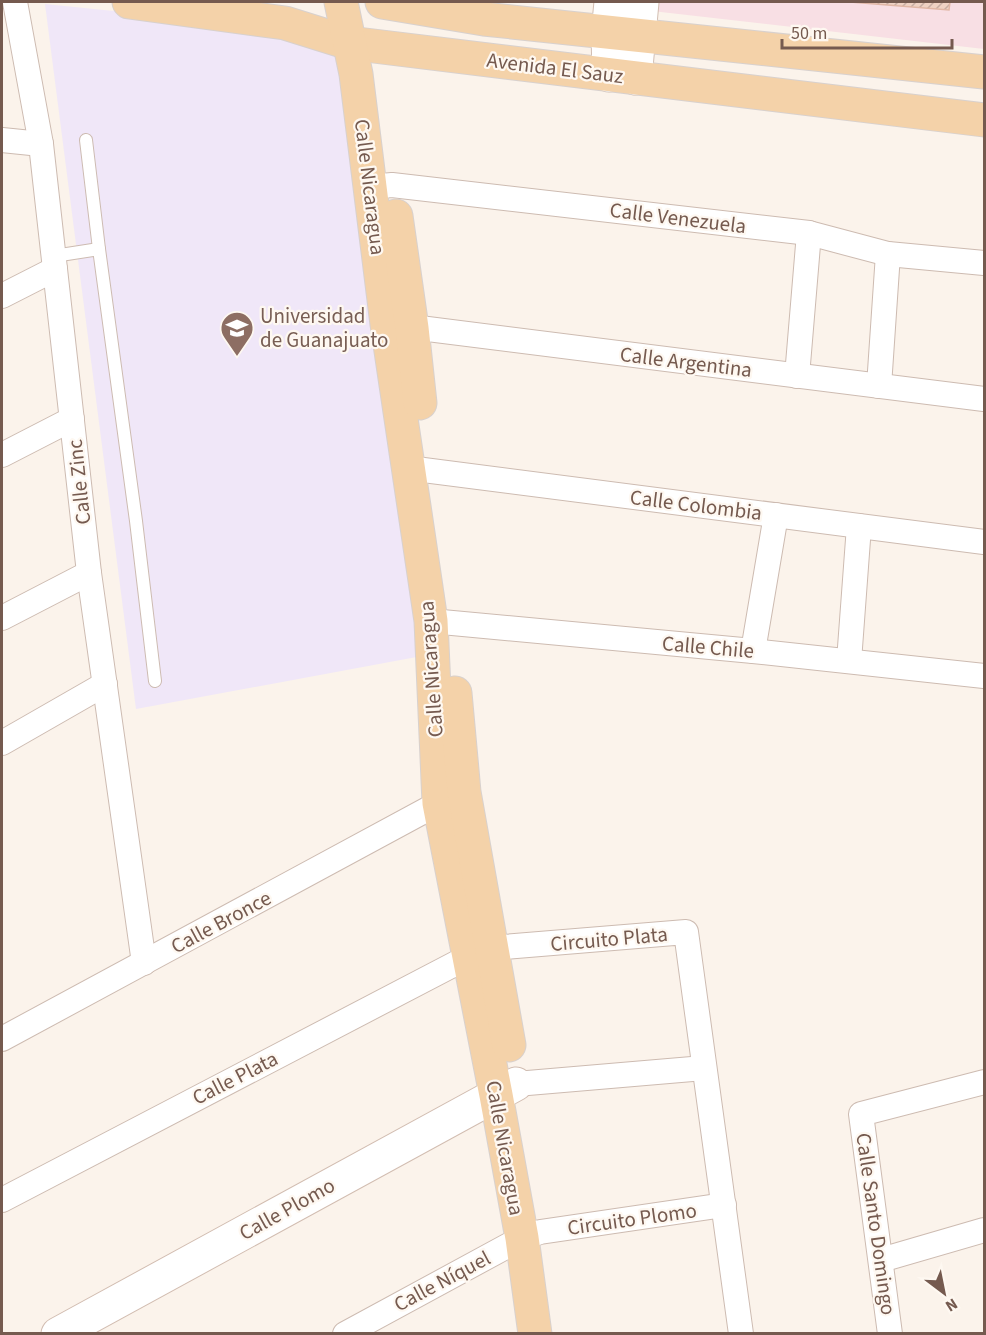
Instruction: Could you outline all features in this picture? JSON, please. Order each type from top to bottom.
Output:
[{"type":"main road","name":"Avenida El Sauz","points":[[129,2],[285,22],[358,44],[984,120]]},
{"type":"main road","name":"Calle Nicaragua","points":[[341,2],[358,44]]},
{"type":"main road","name":"Calle Nicaragua","points":[[362,2],[356,74],[381,186],[464,792],[480,953]]},
{"type":"main road","name":"Avenida El Sauz","points":[[382,2],[484,19],[619,23],[984,72]]},
{"type":"main road","points":[[622,76],[619,23],[642,2]]},
{"type":"main road","name":"Calle Nicaragua","points":[[440,622],[439,803],[480,953],[531,1235],[556,1334]]},
{"type":"main road","name":"Calle Plomo","points":[[58,1334],[506,1090]]},
{"type":"main road","name":"Calle Nicaragua","points":[[531,1235],[535,1334]]},
{"type":"street","name":"Calle Zinc","points":[[15,2],[41,144],[89,573],[144,963]]},
{"type":"street","points":[[2,140],[41,144]]},
{"type":"street","name":"Calle Venezuela","points":[[381,186],[808,232],[888,254],[984,263]]},
{"type":"street","points":[[797,376],[808,232]]},
{"type":"street","points":[[879,386],[888,254]]},
{"type":"street","points":[[2,296],[54,262]]},
{"type":"street","name":"Calle Argentina","points":[[400,326],[984,399]]},
{"type":"street","points":[[2,455],[72,419]]},
{"type":"street","name":"Calle Colombia","points":[[418,469],[984,542]]},
{"type":"street","points":[[753,651],[776,515]]},
{"type":"street","points":[[849,661],[859,526]]},
{"type":"street","points":[[2,618],[89,573]]},
{"type":"street","name":"Calle Chile","points":[[440,622],[753,651],[984,676]]},
{"type":"street","points":[[2,742],[105,684]]},
{"type":"street","name":"Calle Bronce","points":[[2,1039],[439,803]]},
{"type":"street","name":"Circuito Plata","points":[[480,953],[686,932],[741,1334]]},
{"type":"street","name":"Calle Plata","points":[[2,1200],[480,953]]},
{"type":"street","points":[[506,1090],[705,1068]]},
{"type":"street","name":"Calle Santo Domingo","points":[[891,1334],[861,1114],[984,1082]]},
{"type":"street","name":"Circuito Plomo","points":[[531,1235],[724,1205]]},
{"type":"street","points":[[880,1260],[984,1230]]},
{"type":"street","name":"Calle Níquel","points":[[345,1334],[531,1235]]},
{"type":"lane","points":[[87,140],[155,681]]},
{"type":"lane","points":[[54,262],[99,249]]},
{"type":"shaded area","points":[[653,2],[984,2],[984,49],[652,11]]},
{"type":"shaded area","name":"Universidad de Guanajuato","points":[[45,4],[272,27],[342,58],[422,656],[136,709]]},
{"type":"building","points":[[850,2],[950,2],[949,10]]},
{"type":"place","name":"Universidad de Guanajuato","points":[[237,357]]}]
